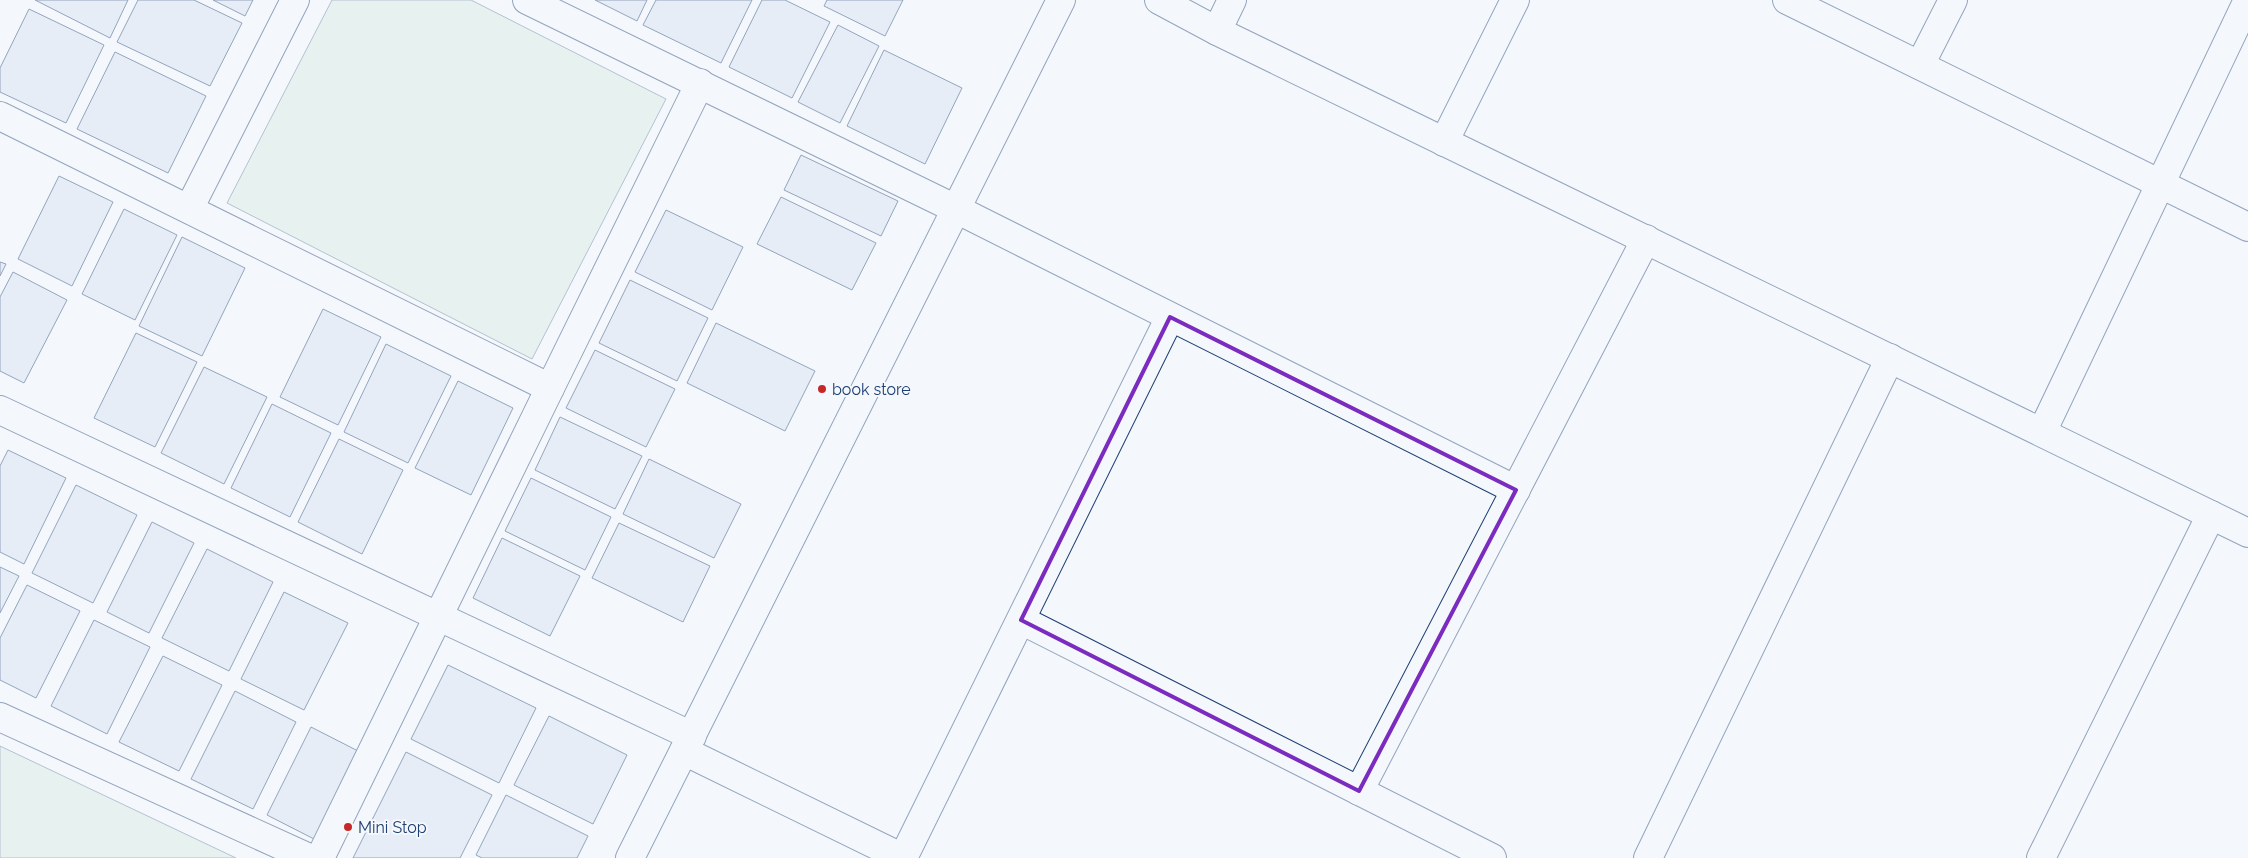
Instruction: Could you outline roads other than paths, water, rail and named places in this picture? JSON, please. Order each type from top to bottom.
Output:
[{"type":"street","points":[[189,209],[295,0]]},
{"type":"street","points":[[527,0],[956,209],[1516,490]]},
{"type":"street","points":[[630,858],[1061,0]]},
{"type":"street","points":[[1159,0],[1217,31],[2248,533]]},
{"type":"street","points":[[1217,31],[1232,0]]},
{"type":"street","points":[[1444,142],[1515,0]]},
{"type":"street","points":[[1787,0],[2248,227]]},
{"type":"street","points":[[1920,65],[1953,0]]},
{"type":"street","points":[[2042,432],[2248,0]]},
{"type":"street","points":[[320,858],[700,83]]},
{"type":"street","points":[[0,116],[550,388]]},
{"type":"street","points":[[1360,791],[1646,239]]},
{"type":"street","points":[[0,410],[439,616],[688,743],[904,858],[1170,317]]},
{"type":"street","points":[[1648,858],[1890,358]]},
{"type":"street","points":[[2044,857],[2212,515]]},
{"type":"street","points":[[1021,620],[1492,858]]},
{"type":"street","points":[[0,717],[309,858]]},
{"type":"place","name":"book store","points":[[822,389]]},
{"type":"place","name":"Mini Stop","points":[[348,827]]}]
